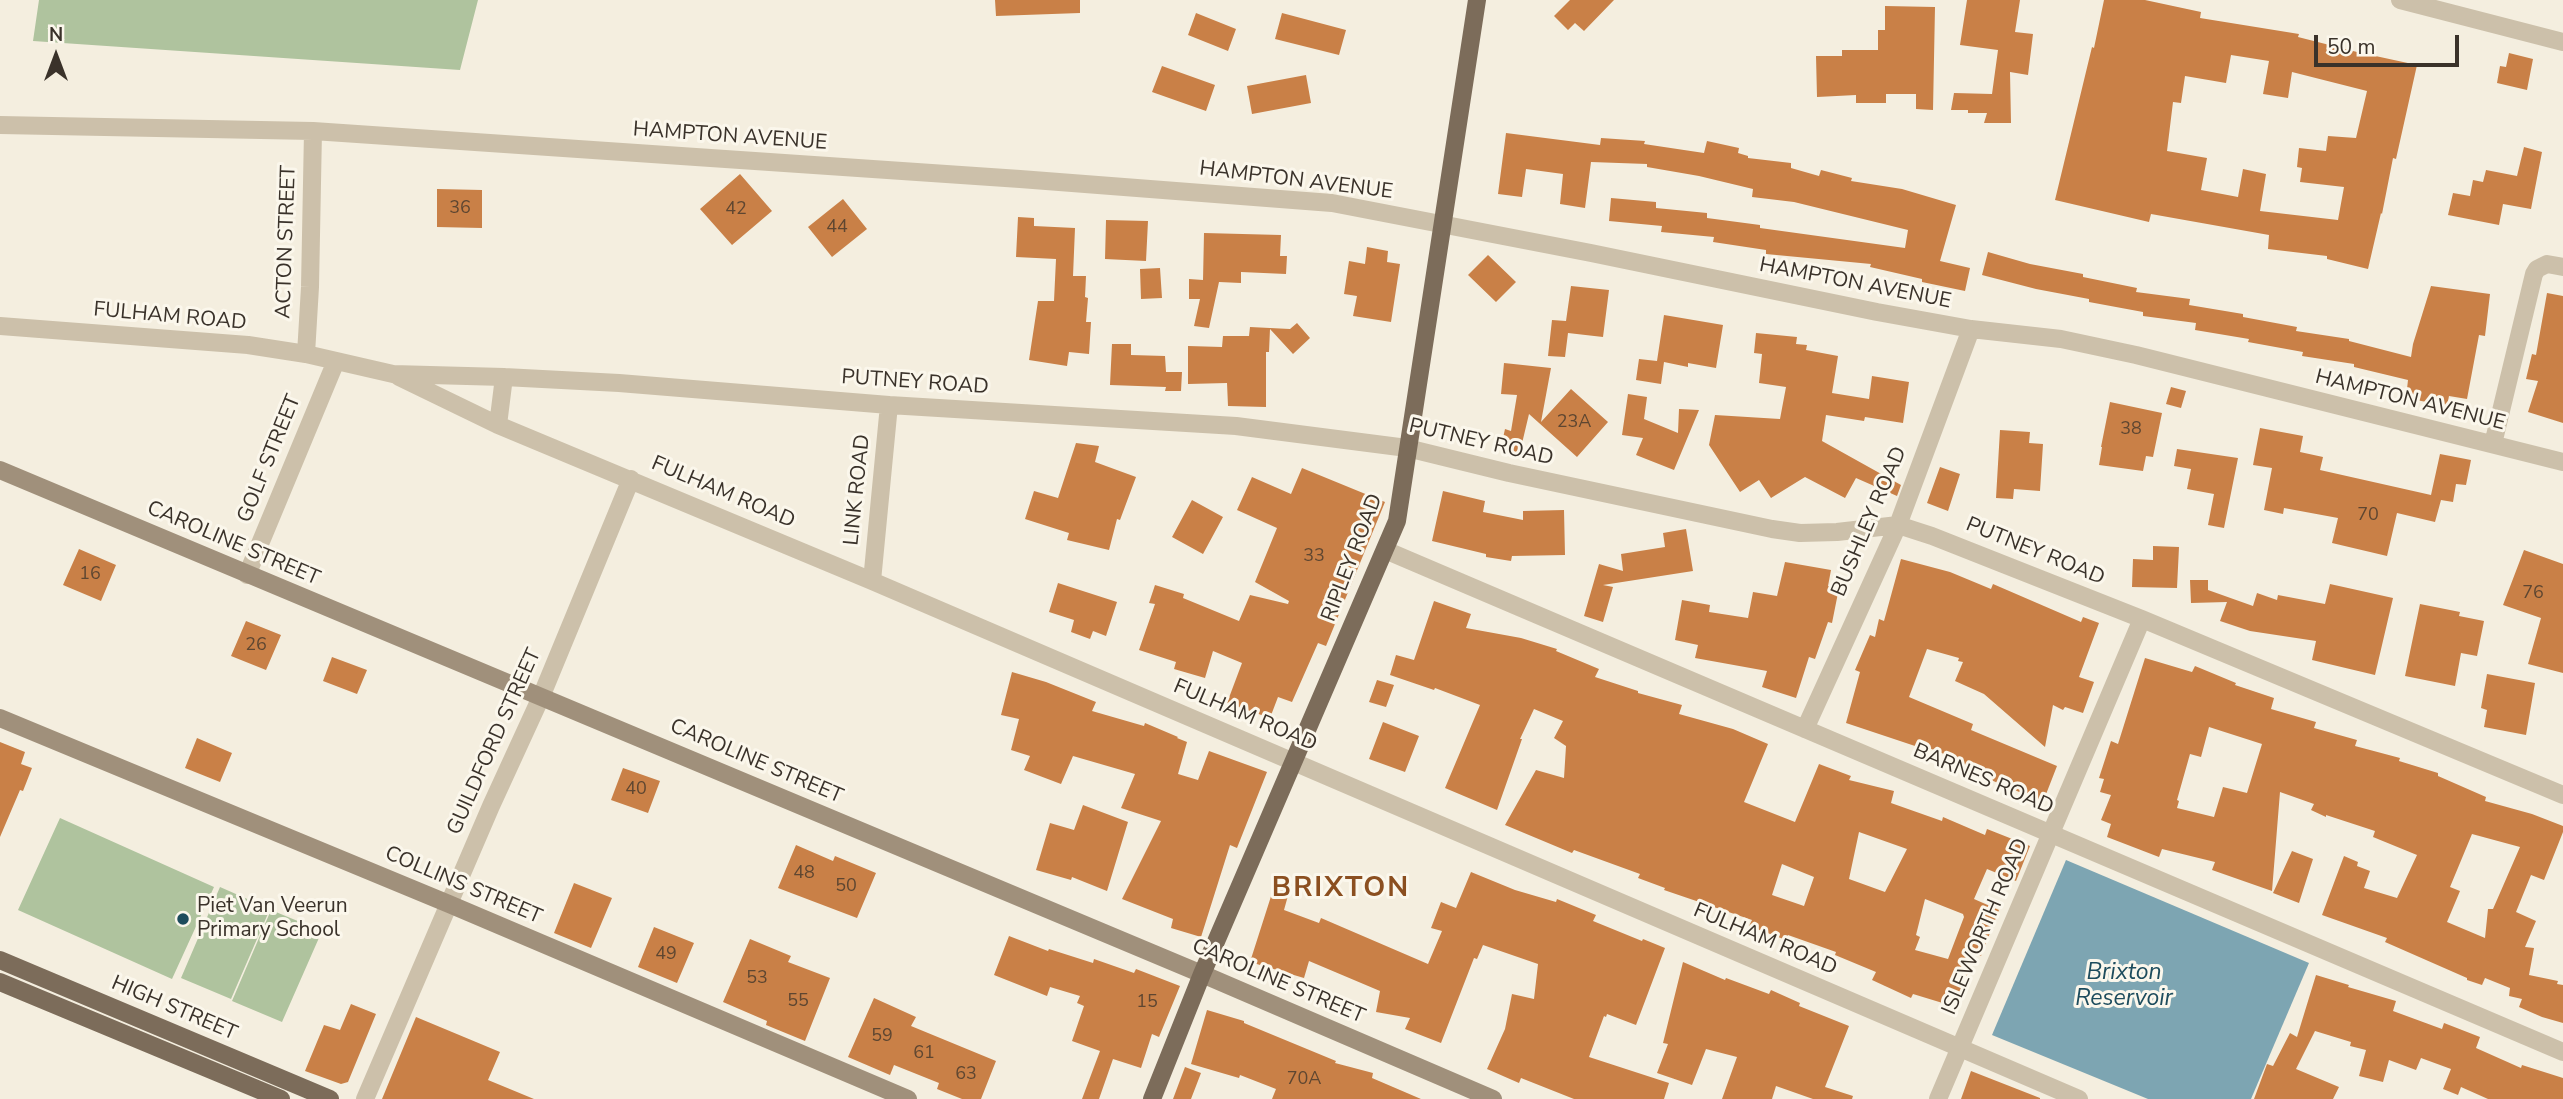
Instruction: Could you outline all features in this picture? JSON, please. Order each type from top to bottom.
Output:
[{"type":"main road","name":"RIPLEY ROAD","points":[[1152,1099],[1202,974],[1385,550],[1399,511],[1477,0]]},
{"type":"main road","name":"HIGH STREET","points":[[0,960],[330,1099]]},
{"type":"main road","name":"HIGH STREET","points":[[0,982],[281,1099]]},
{"type":"street","points":[[2400,0],[2563,41]]},
{"type":"street","name":"HAMPTON AVENUE","points":[[0,125],[313,131],[1332,203],[1970,329],[2030,334],[2123,352],[2563,462]]},
{"type":"street","name":"ACTON STREET","points":[[306,354],[313,131]]},
{"type":"street","points":[[2493,444],[2534,274],[2537,269],[2547,264],[2563,267]]},
{"type":"street","name":"FULHAM ROAD","points":[[0,326],[248,345],[336,361]]},
{"type":"street","name":"BUSHLEY ROAD","points":[[1805,729],[1898,525],[1970,329]]},
{"type":"street","name":"PUTNEY ROAD","points":[[336,361],[393,374],[504,377],[889,405],[1236,426],[1407,448],[1509,473],[1772,529],[1800,533],[1836,532],[1898,525],[2142,619],[2563,795]]},
{"type":"street","name":"GOLF STREET","points":[[247,575],[336,361]]},
{"type":"street","name":"FULHAM ROAD","points":[[393,374],[498,425],[872,580],[2078,1099]]},
{"type":"street","points":[[498,425],[504,377]]},
{"type":"street","name":"LINK ROAD","points":[[872,580],[889,405]]},
{"type":"street","name":"CAROLINE STREET","points":[[0,470],[1202,974],[1493,1099]]},
{"type":"street","name":"GUILDFORD STREET","points":[[365,1099],[541,697],[631,480]]},
{"type":"street","name":"BARNES ROAD","points":[[1385,550],[2563,1052]]},
{"type":"street","name":"ISLEWORTH ROAD","points":[[1938,1099],[2142,619]]},
{"type":"street","name":"COLLINS STREET","points":[[0,718],[449,904],[908,1099]]},
{"type":"green space","points":[[39,0],[478,0],[460,70],[33,41]]},
{"type":"green space","points":[[60,818],[214,887],[172,979],[18,910]]},
{"type":"green space","points":[[220,887],[270,909],[231,999],[181,978]]},
{"type":"green space","points":[[271,910],[322,931],[282,1022],[232,1001]]},
{"type":"water","name":"Brixton Reservoir","points":[[2066,860],[2309,963],[2251,1099],[2148,1099],[1992,1035]]},
{"type":"building","points":[[995,0],[1080,0],[1080,13],[996,16]]},
{"type":"building","points":[[1570,0],[1614,0],[1584,31],[1575,23],[1568,30],[1554,16]]},
{"type":"building","points":[[1967,0],[2020,0],[2015,32],[2033,34],[2028,75],[2010,72],[2011,123],[1984,123],[1987,113],[1951,110],[1954,93],[1992,94],[1998,50],[1960,45]]},
{"type":"building","points":[[2104,0],[2145,0],[2201,12],[2200,18],[2299,34],[2298,37],[2417,65],[2368,269],[2327,259],[2327,256],[2268,249],[2269,235],[2151,214],[2149,222],[2055,200],[2092,47],[2094,48]],"holes":[[[2231,55],[2269,61],[2263,94],[2288,98],[2292,72],[2367,91],[2356,138],[2328,136],[2326,151],[2299,148],[2297,167],[2302,168],[2300,182],[2344,187],[2338,220],[2260,211],[2266,174],[2243,169],[2238,197],[2201,190],[2207,158],[2167,151],[2173,102],[2181,103],[2185,76],[2226,83]]]},
{"type":"building","points":[[1885,6],[1935,7],[1933,110],[1916,109],[1916,94],[1886,94],[1886,103],[1856,103],[1856,95],[1817,97],[1816,56],[1842,56],[1842,50],[1878,50],[1878,30],[1885,30]]},
{"type":"building","points":[[1196,13],[1236,29],[1228,51],[1188,35]]},
{"type":"building","points":[[1282,13],[1346,30],[1339,55],[1275,39]]},
{"type":"building","points":[[2509,53],[2533,59],[2527,90],[2497,83],[2500,66],[2506,67]]},
{"type":"building","points":[[1162,66],[1215,85],[1206,111],[1152,92]]},
{"type":"building","points":[[1306,75],[1311,103],[1252,114],[1247,86]]},
{"type":"building","points":[[1506,133],[1600,145],[1601,138],[1645,141],[1644,144],[1704,153],[1707,141],[1739,148],[1738,153],[1748,158],[1791,163],[1791,168],[1819,176],[1821,170],[1852,178],[1851,181],[1902,189],[1956,205],[1940,261],[1970,268],[1965,291],[1922,282],[1922,279],[1870,267],[1871,264],[1766,254],[1766,250],[1713,242],[1714,237],[1661,232],[1662,226],[1609,221],[1611,198],[1656,202],[1656,208],[1707,213],[1707,218],[1760,225],[1760,228],[1905,248],[1908,230],[1794,202],[1752,197],[1753,189],[1647,167],[1647,164],[1591,162],[1585,208],[1560,204],[1563,174],[1526,169],[1522,197],[1498,194]]},
{"type":"building","points":[[2524,147],[2542,152],[2531,209],[2503,204],[2499,225],[2448,215],[2453,193],[2470,196],[2473,180],[2483,182],[2486,170],[2517,176]]},
{"type":"building","points":[[740,174],[772,211],[732,245],[700,209]]},
{"type":"building","points":[[437,189],[482,190],[482,228],[437,227]]},
{"type":"building","points":[[843,199],[867,229],[832,257],[808,227]]},
{"type":"building","points":[[1018,217],[1034,218],[1034,226],[1075,228],[1073,276],[1086,276],[1086,322],[1091,322],[1089,354],[1069,352],[1067,366],[1029,360],[1038,301],[1054,301],[1056,259],[1016,257]]},
{"type":"building","points":[[1106,220],[1148,221],[1146,261],[1105,259]]},
{"type":"building","points":[[1204,233],[1281,235],[1280,256],[1287,256],[1286,274],[1241,272],[1241,283],[1219,282],[1209,328],[1194,326],[1200,299],[1189,299],[1189,279],[1203,280]]},
{"type":"building","points":[[1367,247],[1388,251],[1387,262],[1400,264],[1391,322],[1353,316],[1357,296],[1344,294],[1349,261],[1365,264]]},
{"type":"building","points":[[1988,252],[2137,288],[2136,292],[2190,299],[2189,305],[2243,314],[2243,317],[2297,327],[2296,331],[2349,339],[2411,357],[2431,286],[2490,294],[2485,336],[2479,335],[2467,399],[2449,396],[2447,406],[2406,398],[2408,380],[2354,367],[2354,364],[2302,356],[2303,352],[2195,330],[2196,323],[2143,316],[2143,312],[2089,302],[2089,299],[1982,275]]},
{"type":"building","points":[[1488,255],[1516,282],[1496,302],[1468,275]]},
{"type":"building","points":[[1160,268],[1162,298],[1141,299],[1140,269]]},
{"type":"building","points":[[1571,286],[1609,290],[1603,337],[1568,333],[1565,357],[1548,356],[1552,320],[1566,321]]},
{"type":"building","points":[[2547,293],[2563,296],[2563,423],[2528,412],[2538,381],[2526,379],[2532,354],[2536,355]]},
{"type":"building","points":[[1664,315],[1723,325],[1716,368],[1688,363],[1688,367],[1664,362],[1661,384],[1636,380],[1639,359],[1657,361]]},
{"type":"building","points":[[1297,323],[1310,338],[1293,354],[1270,329],[1269,352],[1266,352],[1266,407],[1228,406],[1227,383],[1188,384],[1188,346],[1222,347],[1223,336],[1249,336],[1250,327],[1290,329]]},
{"type":"building","points":[[1756,333],[1797,337],[1796,344],[1807,345],[1806,350],[1838,356],[1832,393],[1869,399],[1872,376],[1909,382],[1903,423],[1826,415],[1822,441],[1901,485],[1897,496],[1856,478],[1845,498],[1805,477],[1771,498],[1759,480],[1740,492],[1709,445],[1715,415],[1780,419],[1786,387],[1759,383],[1762,354],[1754,353]]},
{"type":"building","points":[[1112,344],[1131,344],[1131,355],[1165,356],[1166,372],[1182,372],[1181,391],[1165,391],[1166,387],[1110,385]]},
{"type":"building","points":[[1504,363],[1551,368],[1541,422],[1571,389],[1608,422],[1577,457],[1529,414],[1519,456],[1508,453],[1508,449],[1501,447],[1505,429],[1511,431],[1517,395],[1501,394]]},
{"type":"building","points":[[2171,387],[2186,391],[2181,408],[2166,404]]},
{"type":"building","points":[[1628,394],[1647,397],[1644,419],[1678,433],[1679,409],[1699,410],[1674,470],[1636,455],[1643,438],[1622,435]]},
{"type":"building","points":[[2110,402],[2162,413],[2153,457],[2146,456],[2143,471],[2099,465]]},
{"type":"building","points":[[2260,428],[2303,436],[2300,452],[2323,457],[2320,470],[2431,495],[2440,454],[2471,460],[2466,485],[2456,484],[2453,502],[2441,500],[2435,522],[2397,513],[2387,556],[2332,543],[2338,518],[2284,508],[2283,514],[2264,510],[2272,468],[2253,465]]},
{"type":"building","points":[[2000,430],[2030,432],[2029,443],[2043,444],[2040,491],[2014,489],[2013,499],[1996,498]]},
{"type":"building","points":[[1076,443],[1099,446],[1095,462],[1136,477],[1120,520],[1117,519],[1109,550],[1067,540],[1069,533],[1025,519],[1034,491],[1058,498]]},
{"type":"building","points":[[2177,449],[2238,458],[2224,528],[2208,525],[2214,494],[2187,489],[2191,469],[2174,466]]},
{"type":"building","points":[[1940,467],[1960,474],[1948,511],[1927,503]]},
{"type":"building","points":[[1302,468],[1385,502],[1326,646],[1318,643],[1292,702],[1278,697],[1270,718],[1227,703],[1242,663],[1213,651],[1205,678],[1174,669],[1176,662],[1139,650],[1155,604],[1149,603],[1155,585],[1184,594],[1183,598],[1239,621],[1250,595],[1288,604],[1289,601],[1255,582],[1277,528],[1237,510],[1252,477],[1291,494]]},
{"type":"building","points":[[1443,491],[1485,501],[1483,512],[1523,520],[1523,511],[1564,510],[1565,555],[1512,556],[1511,561],[1486,557],[1486,554],[1432,541]]},
{"type":"building","points":[[1192,500],[1223,517],[1203,554],[1172,537]]},
{"type":"building","points":[[1686,529],[1693,571],[1603,585],[1613,587],[1603,622],[1584,616],[1599,564],[1623,571],[1621,554],[1665,547],[1663,533]]},
{"type":"building","points":[[2153,546],[2179,547],[2177,588],[2132,587],[2133,559],[2153,560]]},
{"type":"building","points":[[79,549],[116,565],[101,601],[63,585]]},
{"type":"building","points":[[2524,550],[2563,564],[2563,673],[2528,664],[2541,618],[2503,605]]},
{"type":"building","points":[[1901,559],[1950,572],[1991,589],[1993,584],[2081,622],[2083,617],[2099,623],[2079,677],[2094,682],[2083,713],[2065,707],[2063,710],[2053,705],[2045,747],[1984,694],[1955,681],[1963,662],[1958,661],[1959,658],[1927,649],[1909,697],[1973,724],[1971,730],[2057,766],[2043,802],[1953,764],[1954,758],[1919,744],[1918,747],[1846,723],[1860,672],[1855,670],[1870,635],[1875,637],[1879,619],[1884,621]]},
{"type":"building","points":[[1785,562],[1831,570],[1828,586],[1839,588],[1832,623],[1828,622],[1815,659],[1809,657],[1796,698],[1762,687],[1767,671],[1695,658],[1698,645],[1675,640],[1682,600],[1710,605],[1709,612],[1748,618],[1753,592],[1777,596]]},
{"type":"building","points":[[2190,580],[2208,580],[2208,590],[2253,606],[2257,593],[2277,600],[2278,595],[2325,604],[2330,584],[2393,598],[2375,675],[2312,660],[2316,641],[2250,631],[2220,621],[2227,602],[2191,603]]},
{"type":"building","points":[[1058,583],[1117,602],[1106,636],[1093,631],[1090,639],[1071,632],[1074,620],[1049,612]]},
{"type":"building","points":[[1434,601],[1471,614],[1466,628],[1521,638],[1557,649],[1556,651],[1599,669],[1595,677],[1682,705],[1679,714],[1733,729],[1768,744],[1744,802],[1795,822],[1819,764],[1851,776],[1849,780],[1894,791],[1891,803],[1942,821],[1943,817],[1985,835],[1987,829],[2030,846],[2016,881],[1987,869],[1974,899],[1999,910],[1981,956],[1974,954],[1959,1008],[1913,994],[1911,998],[1872,980],[1876,972],[1835,955],[1836,952],[1788,935],[1786,940],[1749,926],[1752,920],[1664,890],[1665,888],[1638,878],[1640,874],[1574,850],[1572,853],[1505,825],[1536,770],[1564,778],[1566,746],[1554,738],[1563,721],[1534,709],[1520,739],[1497,810],[1445,788],[1480,705],[1390,675],[1396,655],[1414,660]],"holes":[[[1859,832],[1907,849],[1885,892],[1849,879]],[[1782,864],[1814,877],[1804,906],[1772,895]],[[1925,899],[1963,914],[1948,959],[1915,950],[1920,937],[1916,935]]]},
{"type":"building","points":[[2420,604],[2460,612],[2459,616],[2484,621],[2477,656],[2461,653],[2455,686],[2405,676]]},
{"type":"building","points":[[246,621],[281,635],[266,670],[231,656]]},
{"type":"building","points":[[332,657],[367,670],[357,694],[323,681]]},
{"type":"building","points":[[2145,658],[2192,672],[2195,666],[2236,683],[2235,685],[2274,698],[2271,709],[2316,722],[2314,728],[2357,740],[2355,746],[2400,758],[2399,761],[2438,773],[2438,776],[2486,797],[2485,801],[2563,826],[2544,880],[2531,875],[2516,912],[2536,921],[2525,947],[2534,948],[2529,975],[2558,981],[2557,984],[2563,985],[2563,1023],[2519,1007],[2522,999],[2509,996],[2510,988],[2485,978],[2482,985],[2467,980],[2385,942],[2387,938],[2322,915],[2344,856],[2358,862],[2357,866],[2370,871],[2364,888],[2397,898],[2417,855],[2373,837],[2375,831],[2311,810],[2314,804],[2280,792],[2272,891],[2212,870],[2215,862],[2162,849],[2159,857],[2107,837],[2111,824],[2101,820],[2111,795],[2100,792],[2104,779],[2099,778],[2111,741],[2118,744]],"holes":[[[2209,727],[2262,744],[2247,793],[2223,787],[2214,817],[2177,808],[2190,754],[2201,757]],[[2472,834],[2520,847],[2493,909],[2488,909],[2485,938],[2447,922],[2460,891],[2450,887]]]},
{"type":"building","points":[[1012,672],[1096,702],[1092,711],[1144,726],[1145,723],[1187,742],[1178,774],[1198,780],[1209,751],[1267,772],[1237,848],[1230,845],[1201,937],[1171,928],[1173,919],[1122,899],[1161,821],[1121,808],[1135,774],[1073,756],[1061,784],[1024,770],[1030,756],[1011,750],[1019,719],[1001,715]]},
{"type":"building","points":[[2487,674],[2535,683],[2526,735],[2484,727],[2487,710],[2481,708]]},
{"type":"building","points":[[1377,680],[1394,685],[1386,707],[1369,702]]},
{"type":"building","points":[[1383,722],[1419,736],[1405,772],[1369,759]]},
{"type":"building","points":[[197,738],[232,753],[220,782],[185,768]]},
{"type":"building","points":[[0,742],[25,752],[21,764],[32,768],[0,837]]},
{"type":"building","points":[[623,768],[660,781],[648,813],[611,800]]},
{"type":"building","points":[[1083,805],[1128,822],[1107,891],[1072,877],[1071,880],[1036,870],[1050,823],[1074,830]]},
{"type":"building","points":[[796,845],[833,861],[835,856],[876,873],[857,918],[778,888]]},
{"type":"building","points":[[2292,851],[2313,859],[2299,903],[2273,893]]},
{"type":"building","points":[[1471,872],[1515,890],[1556,902],[1557,899],[1596,915],[1593,921],[1665,948],[1636,1025],[1607,1014],[1604,1016],[1589,1057],[1669,1083],[1664,1099],[1574,1099],[1521,1078],[1519,1083],[1487,1069],[1505,1029],[1512,994],[1534,999],[1538,964],[1483,945],[1477,959],[1474,958],[1441,1043],[1405,1029],[1410,1018],[1376,1012],[1380,991],[1309,961],[1304,978],[1250,962],[1274,887],[1289,892],[1284,910],[1319,923],[1321,918],[1428,964],[1442,931],[1431,928],[1441,902],[1456,908]]},
{"type":"building","points":[[574,883],[612,898],[591,948],[554,933]]},
{"type":"building","points":[[654,927],[694,943],[677,983],[638,967]]},
{"type":"building","points":[[1009,936],[1048,951],[1049,949],[1093,963],[1094,959],[1134,973],[1136,969],[1180,986],[1159,1037],[1152,1034],[1141,1068],[1113,1059],[1099,1099],[1082,1099],[1100,1051],[1072,1041],[1084,1006],[1077,1003],[1080,996],[1050,987],[1047,996],[994,975]]},
{"type":"building","points":[[750,939],[791,956],[788,962],[830,978],[805,1041],[766,1025],[767,1021],[723,1002]]},
{"type":"building","points":[[1683,962],[1725,980],[1726,978],[1769,994],[1771,990],[1800,1003],[1799,1006],[1849,1026],[1825,1087],[1853,1096],[1852,1099],[1813,1099],[1776,1086],[1772,1099],[1722,1099],[1737,1057],[1706,1049],[1692,1085],[1657,1073],[1668,1044],[1663,1043]]},
{"type":"building","points":[[2316,975],[2396,1001],[2393,1011],[2442,1029],[2444,1023],[2480,1037],[2476,1048],[2521,1068],[2522,1065],[2563,1078],[2563,1099],[2488,1099],[2461,1087],[2458,1095],[2443,1089],[2451,1069],[2421,1058],[2416,1070],[2389,1060],[2383,1082],[2359,1076],[2366,1050],[2350,1046],[2351,1042],[2315,1031],[2296,1069],[2339,1087],[2333,1099],[2254,1099],[2267,1064],[2273,1066],[2290,1033],[2297,1037]]},
{"type":"building","points":[[874,998],[916,1017],[911,1026],[996,1061],[981,1099],[962,1099],[937,1089],[939,1083],[894,1065],[890,1075],[848,1057]]},
{"type":"building","points":[[351,1004],[376,1014],[348,1082],[341,1084],[305,1071],[324,1025],[340,1030]]},
{"type":"building","points":[[1207,1010],[1244,1021],[1336,1061],[1335,1063],[1373,1073],[1372,1078],[1421,1099],[1272,1099],[1276,1089],[1240,1075],[1239,1078],[1191,1064]]},
{"type":"building","points":[[416,1017],[500,1052],[488,1080],[534,1099],[382,1099]]},
{"type":"building","points":[[1185,1067],[1201,1073],[1191,1099],[1173,1099]]},
{"type":"building","points":[[1971,1071],[2040,1098],[2040,1099],[1961,1099]]},
{"type":"place","name":"Piet Van Veerun Primary School","points":[[183,919]]},
{"type":"district","name":"BRIXTON","points":[[1341,889]]}]
